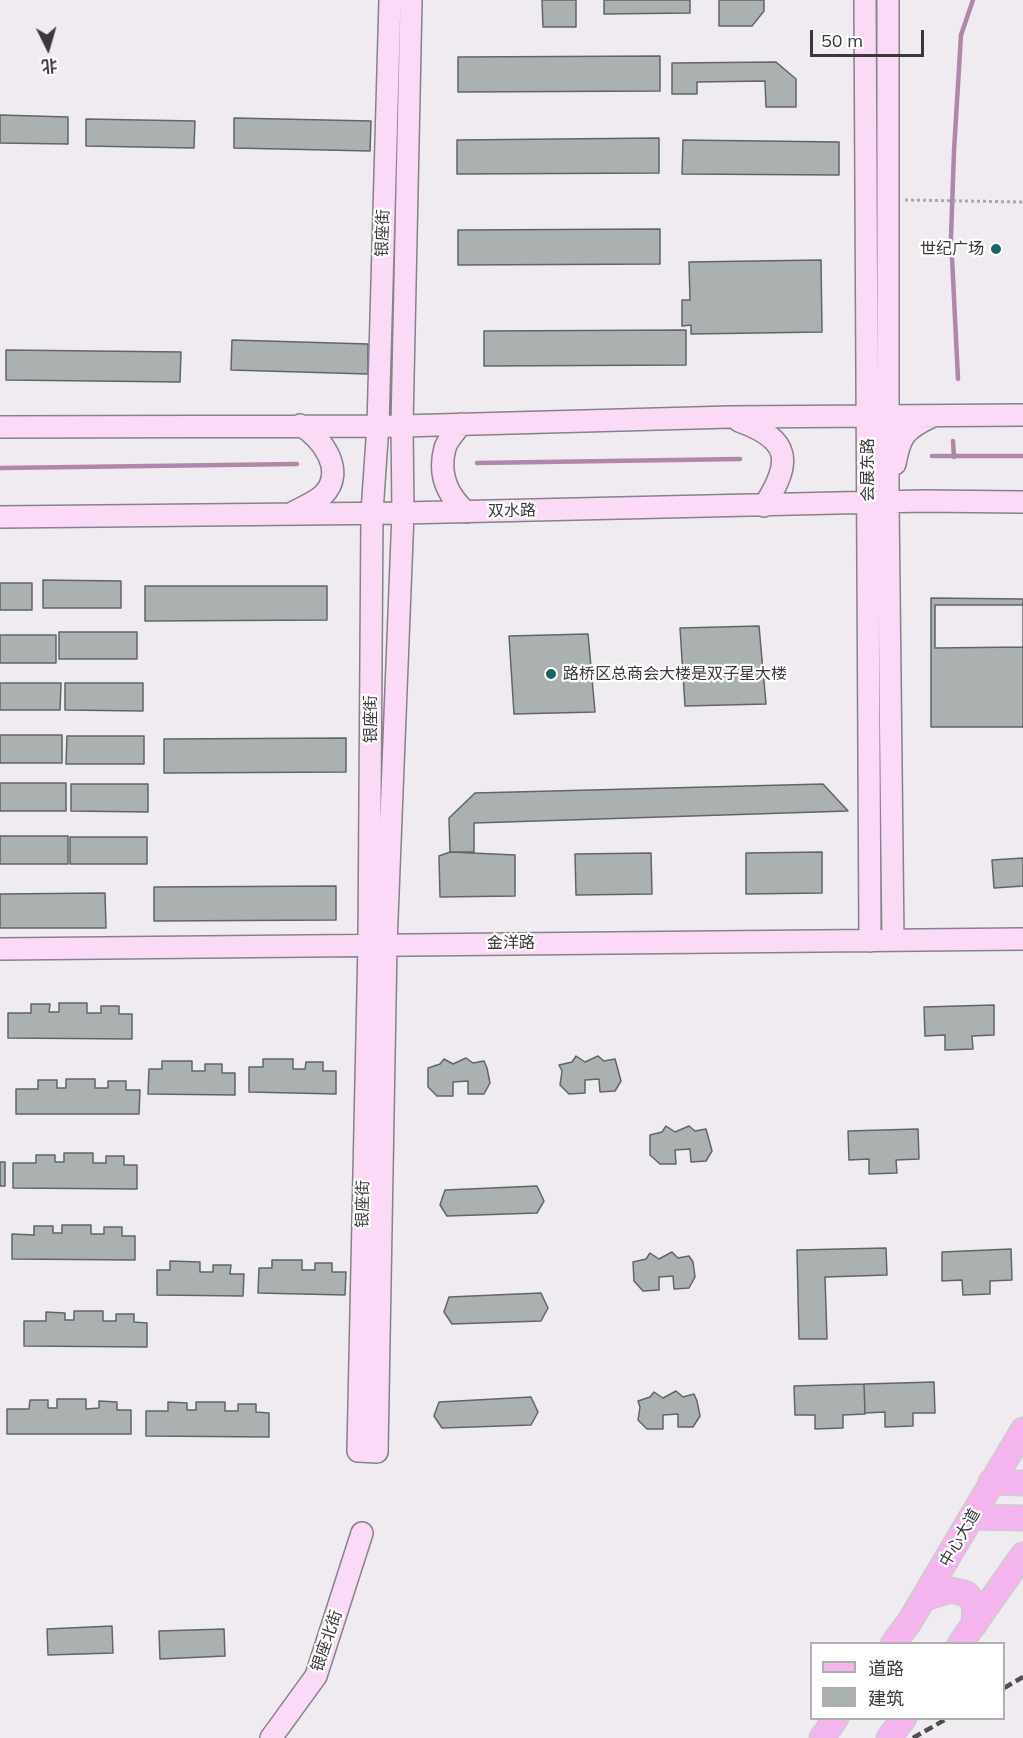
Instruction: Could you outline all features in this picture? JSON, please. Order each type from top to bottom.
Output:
[{"type":"main road","name":"银座街","points":[[390,0],[378,424],[372,512],[378,944],[377,1452],[358,1451],[378,944],[403,513],[402,426],[411,0]]},
{"type":"main road","name":"会展东路","points":[[866,0],[878,417]]},
{"type":"main road","name":"会展东路","points":[[870,941],[878,417],[888,0]]},
{"type":"main road","points":[[0,427],[378,424],[402,426],[730,417],[1023,415]]},
{"type":"main road","points":[[923,501],[902,490],[894,472],[898,444],[910,428],[935,416]]},
{"type":"main road","points":[[730,417],[769,435],[781,450],[784,470],[764,506]]},
{"type":"main road","points":[[460,424],[445,447],[444,484],[452,500],[466,512]]},
{"type":"main road","points":[[291,514],[324,495],[332,478],[331,455],[315,433],[300,425]]},
{"type":"main road","name":"双水路","points":[[0,517],[466,512],[923,501],[1023,502]]},
{"type":"main road","name":"会展东路","points":[[878,503],[892,940]]},
{"type":"main road","name":"金洋路","points":[[0,949],[1023,939]]},
{"type":"main road","name":"中心大道","points":[[894,1642],[924,1598],[1023,1430]]},
{"type":"main road","points":[[991,1482],[1023,1483]]},
{"type":"main road","points":[[972,1517],[1023,1518]]},
{"type":"main road","name":"银座北街","points":[[271,1738],[316,1676],[362,1533]]},
{"type":"main road","points":[[967,1634],[1023,1555]]},
{"type":"main road","points":[[924,1598],[951,1590],[967,1594],[975,1605],[967,1634]]},
{"type":"main road","points":[[822,1738],[835,1720]]},
{"type":"main road","points":[[890,1738],[903,1720]]},
{"type":"path","points":[[922,201],[1023,202]]},
{"type":"building","points":[[542,0],[576,0],[576,27],[543,27]]},
{"type":"building","points":[[604,0],[690,0],[690,13],[604,14]]},
{"type":"building","points":[[719,0],[764,0],[764,11],[752,26],[719,26]]},
{"type":"building","points":[[660,56],[660,91],[458,92],[458,57]]},
{"type":"building","points":[[776,62],[796,79],[796,107],[766,107],[765,81],[697,82],[697,94],[672,94],[672,63]]},
{"type":"building","points":[[0,115],[68,117],[68,144],[0,143]]},
{"type":"building","points":[[234,118],[371,121],[370,151],[234,148]]},
{"type":"building","points":[[86,119],[195,121],[194,148],[86,146]]},
{"type":"building","points":[[659,138],[659,173],[457,174],[457,140]]},
{"type":"building","points":[[683,140],[839,142],[839,175],[682,174]]},
{"type":"building","points":[[660,229],[660,264],[458,265],[458,230]]},
{"type":"building","points":[[821,260],[822,332],[691,334],[691,325],[682,326],[682,300],[690,300],[689,262]]},
{"type":"building","points":[[686,330],[686,365],[484,366],[484,331]]},
{"type":"building","points":[[232,340],[368,344],[368,374],[231,370]]},
{"type":"building","points":[[6,350],[181,352],[180,382],[6,380]]},
{"type":"building","points":[[43,580],[121,581],[121,608],[43,608]]},
{"type":"building","points":[[0,583],[32,583],[32,610],[0,610]]},
{"type":"building","points":[[145,586],[327,586],[327,620],[145,621]]},
{"type":"building","points":[[931,598],[1023,599],[1023,727],[931,727]]},
{"type":"building","points":[[935,605],[1023,605],[1023,647],[935,648]]},
{"type":"building","name":"路桥区总商会大楼是双子星大楼","points":[[759,626],[766,704],[685,706],[680,628]]},
{"type":"building","points":[[59,632],[137,632],[137,659],[59,659]]},
{"type":"building","name":"路桥区总商会大楼是双子星大楼","points":[[588,634],[595,712],[514,714],[509,636]]},
{"type":"building","points":[[0,635],[56,635],[56,663],[0,663]]},
{"type":"building","points":[[0,683],[61,683],[60,710],[0,710]]},
{"type":"building","points":[[65,683],[143,683],[143,711],[65,710]]},
{"type":"building","points":[[0,735],[62,735],[62,763],[0,763]]},
{"type":"building","points":[[67,736],[144,736],[144,764],[66,764]]},
{"type":"building","points":[[346,738],[346,772],[164,773],[164,739]]},
{"type":"building","points":[[0,783],[66,783],[66,811],[0,811]]},
{"type":"building","points":[[71,784],[148,784],[148,812],[71,811]]},
{"type":"building","points":[[823,784],[848,811],[474,823],[474,852],[450,852],[449,818],[475,793]]},
{"type":"building","points":[[0,836],[68,836],[68,864],[0,864]]},
{"type":"building","points":[[70,837],[147,837],[147,864],[70,864]]},
{"type":"building","points":[[450,852],[515,855],[515,896],[440,897],[439,856]]},
{"type":"building","points":[[822,852],[822,893],[746,894],[746,853]]},
{"type":"building","points":[[651,853],[652,894],[576,895],[575,854]]},
{"type":"building","points":[[1023,858],[1023,886],[994,888],[992,860]]},
{"type":"building","points":[[336,886],[336,920],[154,921],[154,887]]},
{"type":"building","points":[[105,893],[106,928],[0,928],[0,894]]},
{"type":"building","points":[[59,1003],[87,1003],[87,1013],[101,1013],[101,1006],[119,1006],[119,1014],[132,1014],[132,1039],[8,1038],[8,1013],[31,1013],[31,1004],[50,1004],[49,1012],[59,1012]]},
{"type":"building","points":[[994,1005],[994,1035],[972,1036],[973,1049],[945,1050],[945,1035],[925,1036],[924,1007]]},
{"type":"building","points":[[576,1056],[585,1062],[598,1056],[604,1061],[615,1059],[621,1081],[615,1091],[600,1092],[599,1079],[585,1080],[585,1093],[569,1094],[560,1085],[562,1071],[559,1065],[572,1062]]},
{"type":"building","points":[[466,1058],[473,1063],[484,1061],[490,1083],[484,1094],[468,1094],[468,1081],[453,1082],[453,1096],[437,1096],[428,1087],[428,1068],[440,1064],[444,1059],[453,1064]]},
{"type":"building","points":[[263,1059],[293,1059],[293,1069],[305,1069],[306,1062],[323,1062],[323,1071],[336,1071],[336,1094],[249,1092],[249,1067],[263,1067]]},
{"type":"building","points":[[162,1061],[192,1061],[192,1071],[205,1071],[205,1064],[222,1064],[222,1073],[235,1073],[235,1095],[148,1094],[149,1069],[162,1069]]},
{"type":"building","points":[[66,1079],[95,1079],[95,1088],[108,1088],[108,1081],[126,1081],[126,1090],[140,1090],[139,1114],[16,1114],[16,1089],[38,1089],[38,1080],[57,1080],[57,1088],[66,1088]]},
{"type":"building","points":[[666,1126],[675,1132],[689,1126],[695,1131],[706,1129],[712,1151],[706,1161],[691,1162],[690,1149],[675,1150],[676,1164],[660,1164],[650,1155],[650,1135],[662,1132]]},
{"type":"building","points":[[918,1129],[919,1159],[896,1160],[897,1173],[869,1174],[869,1159],[849,1160],[848,1131]]},
{"type":"building","points":[[64,1153],[93,1153],[93,1163],[106,1163],[106,1156],[124,1156],[124,1165],[137,1165],[137,1189],[13,1188],[13,1163],[36,1163],[36,1155],[55,1155],[55,1162],[64,1162]]},
{"type":"building","points":[[0,1162],[5,1162],[5,1186],[0,1186]]},
{"type":"building","points":[[537,1186],[544,1201],[537,1213],[447,1216],[440,1205],[445,1190]]},
{"type":"building","points":[[62,1225],[91,1225],[91,1234],[104,1234],[104,1227],[122,1227],[122,1236],[135,1236],[135,1260],[12,1259],[12,1234],[34,1235],[34,1226],[53,1226],[53,1233],[62,1233]]},
{"type":"building","points":[[886,1248],[887,1275],[825,1277],[827,1339],[799,1339],[797,1250]]},
{"type":"building","points":[[1011,1249],[1012,1280],[990,1281],[990,1294],[963,1295],[962,1280],[942,1281],[942,1252]]},
{"type":"building","points":[[672,1252],[678,1258],[689,1256],[693,1262],[695,1277],[689,1288],[674,1289],[673,1276],[659,1277],[659,1290],[643,1291],[634,1281],[633,1262],[646,1259],[650,1253],[659,1259]]},
{"type":"building","points":[[272,1260],[302,1260],[302,1270],[315,1270],[315,1263],[332,1263],[332,1272],[346,1272],[345,1295],[258,1293],[259,1268],[272,1268]]},
{"type":"building","points":[[170,1261],[200,1262],[200,1272],[213,1272],[213,1265],[231,1265],[230,1274],[244,1274],[243,1296],[157,1295],[157,1270],[170,1270]]},
{"type":"building","points":[[541,1293],[548,1308],[541,1321],[452,1324],[444,1312],[449,1297]]},
{"type":"building","points":[[74,1311],[103,1311],[103,1321],[116,1321],[116,1314],[134,1314],[134,1322],[147,1323],[147,1347],[24,1346],[24,1321],[46,1321],[46,1312],[65,1313],[65,1320],[74,1320]]},
{"type":"building","points":[[934,1382],[935,1413],[913,1413],[913,1426],[885,1427],[885,1412],[865,1413],[864,1384]]},
{"type":"building","points":[[864,1384],[865,1414],[843,1415],[843,1428],[815,1429],[815,1415],[795,1415],[794,1386]]},
{"type":"building","points":[[676,1391],[683,1397],[694,1394],[700,1416],[693,1427],[678,1427],[678,1414],[663,1415],[663,1429],[647,1429],[638,1420],[640,1407],[638,1401],[650,1397],[654,1392],[663,1398]]},
{"type":"building","points":[[531,1397],[538,1412],[531,1425],[442,1428],[434,1416],[439,1402]]},
{"type":"building","points":[[57,1399],[86,1399],[86,1409],[99,1408],[99,1401],[117,1402],[117,1410],[131,1410],[131,1434],[7,1434],[7,1409],[29,1409],[30,1400],[48,1400],[48,1408],[57,1408]]},
{"type":"building","points":[[168,1402],[187,1403],[187,1410],[196,1410],[196,1402],[225,1402],[225,1411],[238,1411],[238,1404],[256,1404],[256,1412],[269,1413],[269,1437],[146,1436],[146,1411],[168,1411]]},
{"type":"building","points":[[112,1626],[113,1653],[48,1655],[47,1629]]},
{"type":"building","points":[[224,1629],[225,1656],[160,1659],[159,1631]]},
{"type":"waterway","points":[[958,379],[951,237],[954,151],[961,35],[973,0]]},
{"type":"waterway","points":[[953,441],[954,457]]},
{"type":"waterway","points":[[932,456],[1023,456]]},
{"type":"waterway","points":[[477,463],[740,459]]},
{"type":"waterway","points":[[0,468],[297,464]]},
{"type":"railway","points":[[1005,1687],[1023,1677]]},
{"type":"railway","points":[[913,1738],[944,1720]]},
{"type":"place","name":"世纪广场","points":[[996,249]]},
{"type":"place","name":"路桥区总商会大楼是双子星大楼","points":[[551,674]]}]
